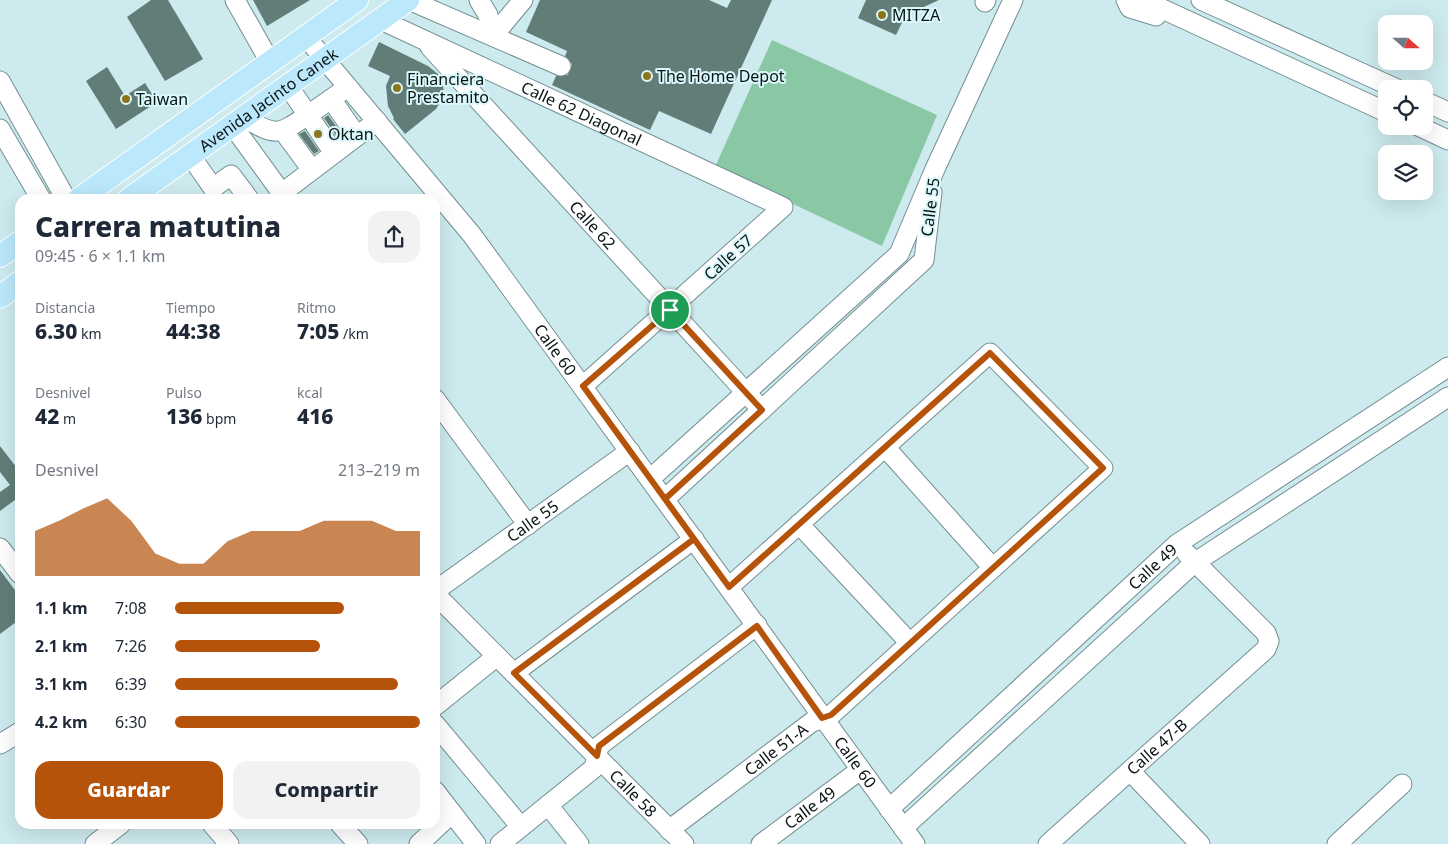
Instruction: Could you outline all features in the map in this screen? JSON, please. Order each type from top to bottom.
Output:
[{"type":"main road","name":"Avenida Jacinto Canek","points":[[86,194],[357,0]]},
{"type":"main road","name":"Avenida Jacinto Canek","points":[[138,194],[408,0]]},
{"type":"main road","points":[[0,256],[15,246]]},
{"type":"main road","points":[[0,297],[15,286]]},
{"type":"street","points":[[235,0],[270,62]]},
{"type":"street","points":[[408,0],[561,66]]},
{"type":"street","points":[[479,0],[488,15],[493,36]]},
{"type":"street","points":[[493,36],[523,0]]},
{"type":"street","points":[[935,169],[1013,0]]},
{"type":"street","points":[[1126,0],[1130,8],[1154,17],[1170,12]]},
{"type":"street","points":[[1143,0],[1378,108]]},
{"type":"street","points":[[1201,0],[1378,80]]},
{"type":"street","name":"Calle 62 Diagonal","points":[[381,20],[783,208]]},
{"type":"street","name":"Calle 60","points":[[306,37],[438,194]]},
{"type":"street","name":"Calle 62","points":[[425,41],[762,410]]},
{"type":"street","points":[[1350,95],[1359,72]]},
{"type":"street","points":[[0,81],[63,194]]},
{"type":"street","points":[[288,86],[334,154]]},
{"type":"street","points":[[238,122],[272,132],[284,132],[348,87]]},
{"type":"street","points":[[331,99],[357,136]]},
{"type":"street","points":[[1433,105],[1448,112]]},
{"type":"street","points":[[238,122],[281,191],[377,121]]},
{"type":"street","points":[[0,129],[38,194]]},
{"type":"street","points":[[284,132],[312,170]]},
{"type":"street","points":[[1433,133],[1448,140]]},
{"type":"street","points":[[190,155],[213,188],[231,175],[246,194]]},
{"type":"street","name":"Calle 55","points":[[650,479],[899,254],[935,169]]},
{"type":"street","name":"Calle 55","points":[[665,499],[924,260],[935,169]]},
{"type":"street","name":"Calle 60","points":[[440,196],[472,234],[915,844]]},
{"type":"street","name":"Calle 57","points":[[583,386],[783,208]]},
{"type":"street","name":"Calle 51-A","points":[[670,830],[812,722],[831,715],[1103,468],[990,353],[885,447]]},
{"type":"street","name":"Calle 49","points":[[889,809],[1177,544],[1448,367]]},
{"type":"street","name":"Calle 49","points":[[903,828],[1194,562],[1448,397]]},
{"type":"street","points":[[1401,398],[1413,421]]},
{"type":"street","points":[[440,406],[528,525]]},
{"type":"street","points":[[729,587],[885,447],[993,568]]},
{"type":"street","name":"Calle 55","points":[[440,588],[630,451]]},
{"type":"street","points":[[799,524],[910,643]]},
{"type":"street","points":[[514,673],[694,539]]},
{"type":"street","points":[[1177,544],[1194,562]]},
{"type":"street","points":[[0,548],[15,568]]},
{"type":"street","name":"Calle 47-B","points":[[1051,843],[1266,650],[1269,641],[1266,633],[1194,562]]},
{"type":"street","name":"Calle 58","points":[[440,597],[684,844]]},
{"type":"street","points":[[500,844],[594,768],[599,746],[757,626]]},
{"type":"street","points":[[440,702],[497,656]]},
{"type":"street","points":[[1023,686],[1039,704]]},
{"type":"street","points":[[440,730],[521,827]]},
{"type":"street","points":[[0,744],[15,735]]},
{"type":"street","name":"Calle 49","points":[[761,844],[860,770]]},
{"type":"street","points":[[1130,771],[1200,844]]},
{"type":"street","points":[[1337,844],[1402,784]]},
{"type":"street","points":[[440,797],[476,844]]},
{"type":"street","points":[[548,805],[579,844]]},
{"type":"street","points":[[440,824],[452,813]]},
{"type":"street","points":[[96,844],[115,829]]},
{"type":"street","points":[[216,829],[229,844]]},
{"type":"street","points":[[344,829],[358,844]]},
{"type":"street","points":[[419,844],[435,829]]},
{"type":"green space","points":[[772,40],[937,115],[882,246],[715,167]]},
{"type":"building","points":[[151,0],[168,0],[203,59],[165,81],[127,17]]},
{"type":"building","points":[[253,0],[310,0],[267,26]]},
{"type":"building","name":"The Home Depot","points":[[540,0],[709,0],[727,8],[731,0],[772,0],[711,134],[659,111],[650,130],[552,85],[556,76],[568,75],[572,64],[565,56],[567,51],[526,32]]},
{"type":"building","name":"MITZA","points":[[866,0],[939,0],[915,11],[909,8],[896,35],[858,18]]},
{"type":"building","points":[[379,42],[428,66],[438,74],[443,84],[444,96],[436,109],[405,134],[393,119],[388,106],[386,86],[390,76],[368,66]]},
{"type":"building","name":"Taiwan","points":[[107,67],[125,96],[145,83],[157,102],[116,129],[86,81]]},
{"type":"building","points":[[328,115],[342,134],[337,137],[324,118]]},
{"type":"building","points":[[305,131],[319,151],[314,154],[299,134]]},
{"type":"building","points":[[0,446],[15,466],[15,500],[0,511],[0,492],[10,485],[0,472]]},
{"type":"building","points":[[0,570],[15,590],[15,623],[0,634]]},
{"type":"place","name":"MITZA","points":[[882,15]]},
{"type":"place","name":"The Home Depot","points":[[647,76]]},
{"type":"place","name":"Financiera Prestamito","points":[[397,88]]},
{"type":"place","name":"Taiwan","points":[[126,99]]},
{"type":"place","name":"Oktan","points":[[318,134]]},
{"type":"route","points":[[670,310],[762,410],[665,499],[729,587],[990,353],[1103,468],[831,715],[822,718],[757,626],[599,746],[597,756],[514,673],[694,539],[583,386],[670,310]]}]
